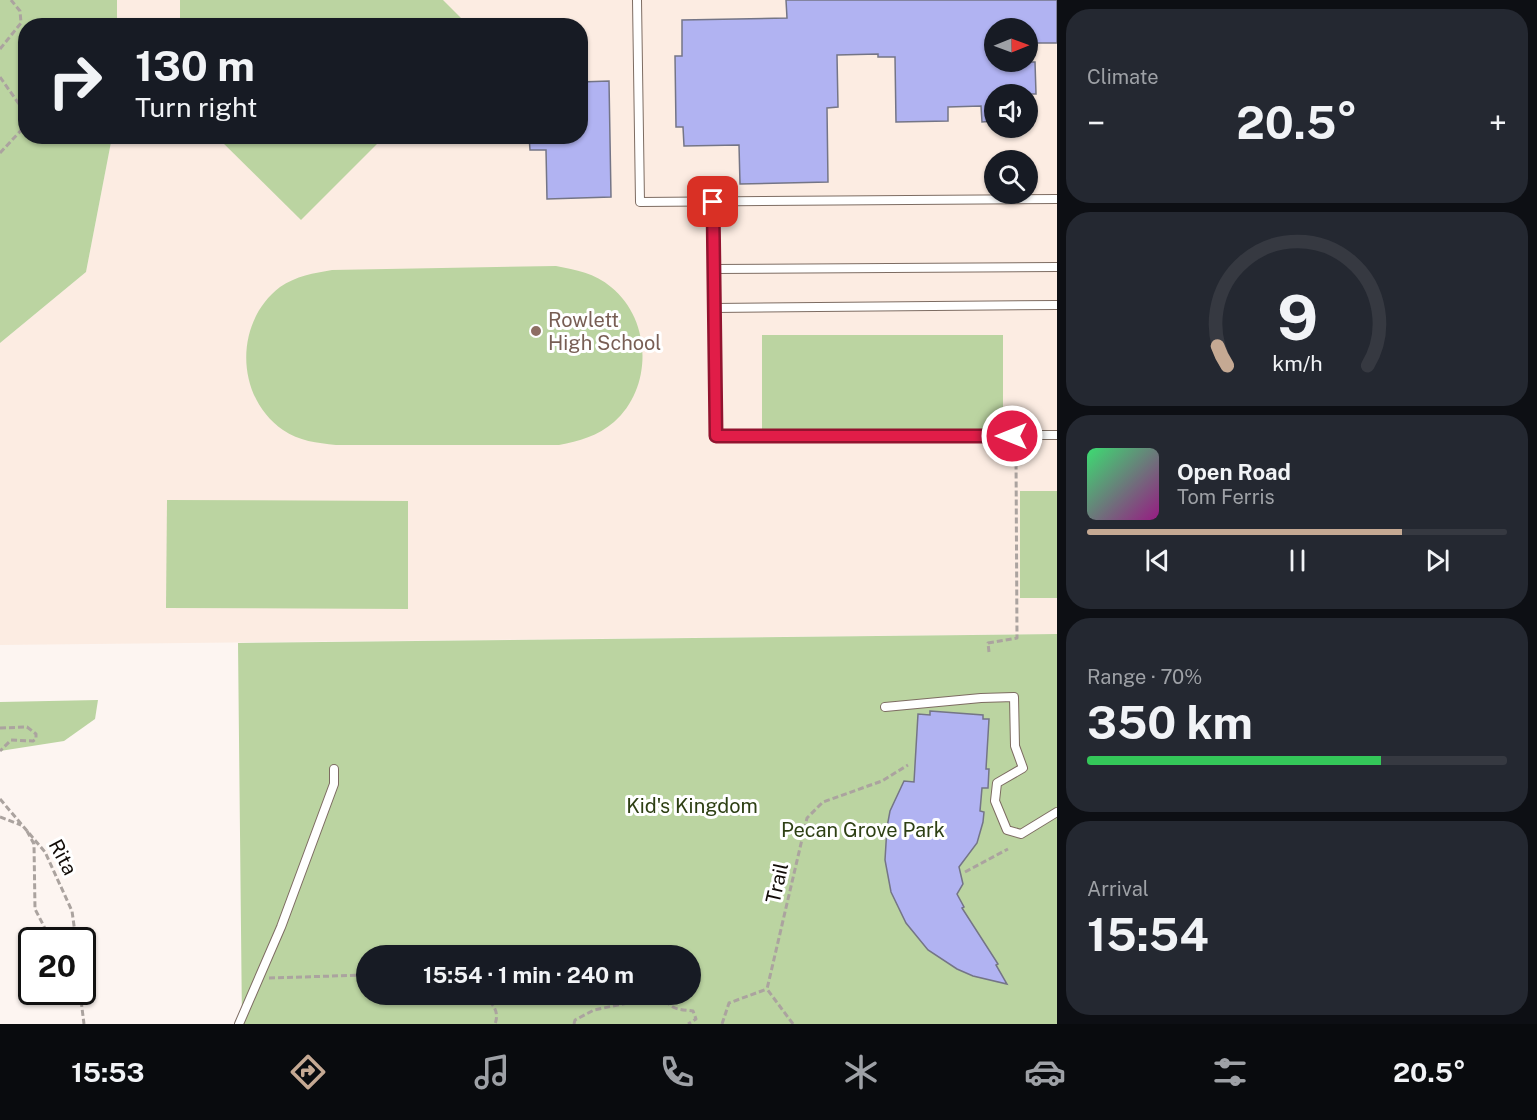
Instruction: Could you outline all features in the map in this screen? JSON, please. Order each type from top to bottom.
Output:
[{"type":"lane","points":[[637,0],[640,202],[1057,199]]},
{"type":"lane","points":[[713,202],[716,436],[1057,435]]},
{"type":"lane","points":[[714,269],[1057,267]]},
{"type":"lane","points":[[714,308],[1057,305]]},
{"type":"lane","points":[[885,707],[1014,697],[1015,746],[1023,768],[997,783],[995,801],[1006,830],[1021,834],[1057,812]]},
{"type":"lane","points":[[238,1024],[281,927],[334,784],[334,769]]},
{"type":"path","points":[[11,0],[20,11],[21,18]]},
{"type":"path","points":[[0,49],[18,27]]},
{"type":"path","points":[[0,77],[18,103]]},
{"type":"path","points":[[0,153],[18,134]]},
{"type":"path","points":[[989,652],[988,642],[1017,638],[1016,456]]},
{"type":"path","points":[[0,728],[27,727],[36,734],[36,739],[33,741],[11,740],[0,751]]},
{"type":"path","name":"Trail","points":[[767,989],[807,818],[823,802],[882,781],[908,765]]},
{"type":"path","name":"Rita","points":[[0,799],[45,852],[72,911],[74,927]]},
{"type":"path","points":[[0,817],[24,826],[34,844],[35,909],[44,927]]},
{"type":"path","points":[[965,872],[1008,849]]},
{"type":"path","points":[[258,978],[356,975]]},
{"type":"path","points":[[722,1024],[729,1003],[767,989],[794,1024]]},
{"type":"path","points":[[574,1024],[575,1020],[594,1010],[656,997],[664,998],[671,1006],[678,1009],[693,1011],[696,1019],[688,1024]]},
{"type":"path","points":[[82,1005],[84,1024]]},
{"type":"path","points":[[493,1005],[496,1009],[495,1024]]},
{"type":"shaded area","name":"Rowlett High School","points":[[117,0],[1057,0],[1057,634],[0,645],[0,343],[86,272],[111,144],[588,144],[588,18],[117,18]]},
{"type":"green space","points":[[0,0],[117,0],[117,18],[18,18],[18,144],[111,144],[86,272],[0,343]]},
{"type":"green space","points":[[180,0],[443,0],[461,18],[180,18]]},
{"type":"green space","points":[[224,144],[377,144],[301,220]]},
{"type":"green space","points":[[556,266],[592,275],[605,282],[624,301],[634,317],[640,335],[641,373],[636,391],[627,408],[614,422],[595,434],[559,445],[336,445],[308,441],[289,434],[267,416],[256,399],[249,379],[246,359],[248,339],[254,319],[265,302],[280,287],[292,280],[332,270]]},
{"type":"green space","points":[[762,335],[1003,335],[1003,442],[762,443]]},
{"type":"green space","points":[[1020,491],[1057,491],[1057,598],[1020,598]]},
{"type":"green space","points":[[167,500],[408,501],[408,609],[166,608]]},
{"type":"green space","name":"Pecan Grove Park","points":[[1057,634],[1057,1024],[242,1024],[238,643]]},
{"type":"green space","points":[[98,700],[95,719],[64,741],[0,751],[0,702]]},
{"type":"building","points":[[786,0],[1057,0],[1057,43],[1038,43],[1038,18],[984,18],[984,72],[1035,72],[1036,84],[984,84],[984,122],[982,122],[981,106],[948,107],[948,121],[896,122],[895,57],[878,57],[878,54],[837,55],[838,107],[827,108],[828,182],[740,184],[739,145],[684,146],[683,127],[676,127],[675,56],[682,56],[682,20],[787,18]]},
{"type":"building","points":[[609,81],[611,197],[547,199],[546,150],[530,150],[530,144],[588,144],[588,82]]},
{"type":"building","points":[[930,711],[983,715],[983,719],[989,719],[986,769],[989,769],[988,788],[982,788],[980,811],[984,812],[983,822],[977,843],[959,867],[963,884],[957,894],[964,907],[962,908],[998,964],[996,965],[1007,984],[973,976],[957,969],[928,950],[906,923],[891,892],[885,860],[890,811],[904,781],[914,782],[918,714],[930,715]]},
{"type":"place","name":"Rowlett High School","points":[[536,331]]},
{"type":"route","points":[[713,202],[716,436],[1012,436]]},
{"type":"park label","name":"Kid's Kingdom","points":[[692,806]]}]
